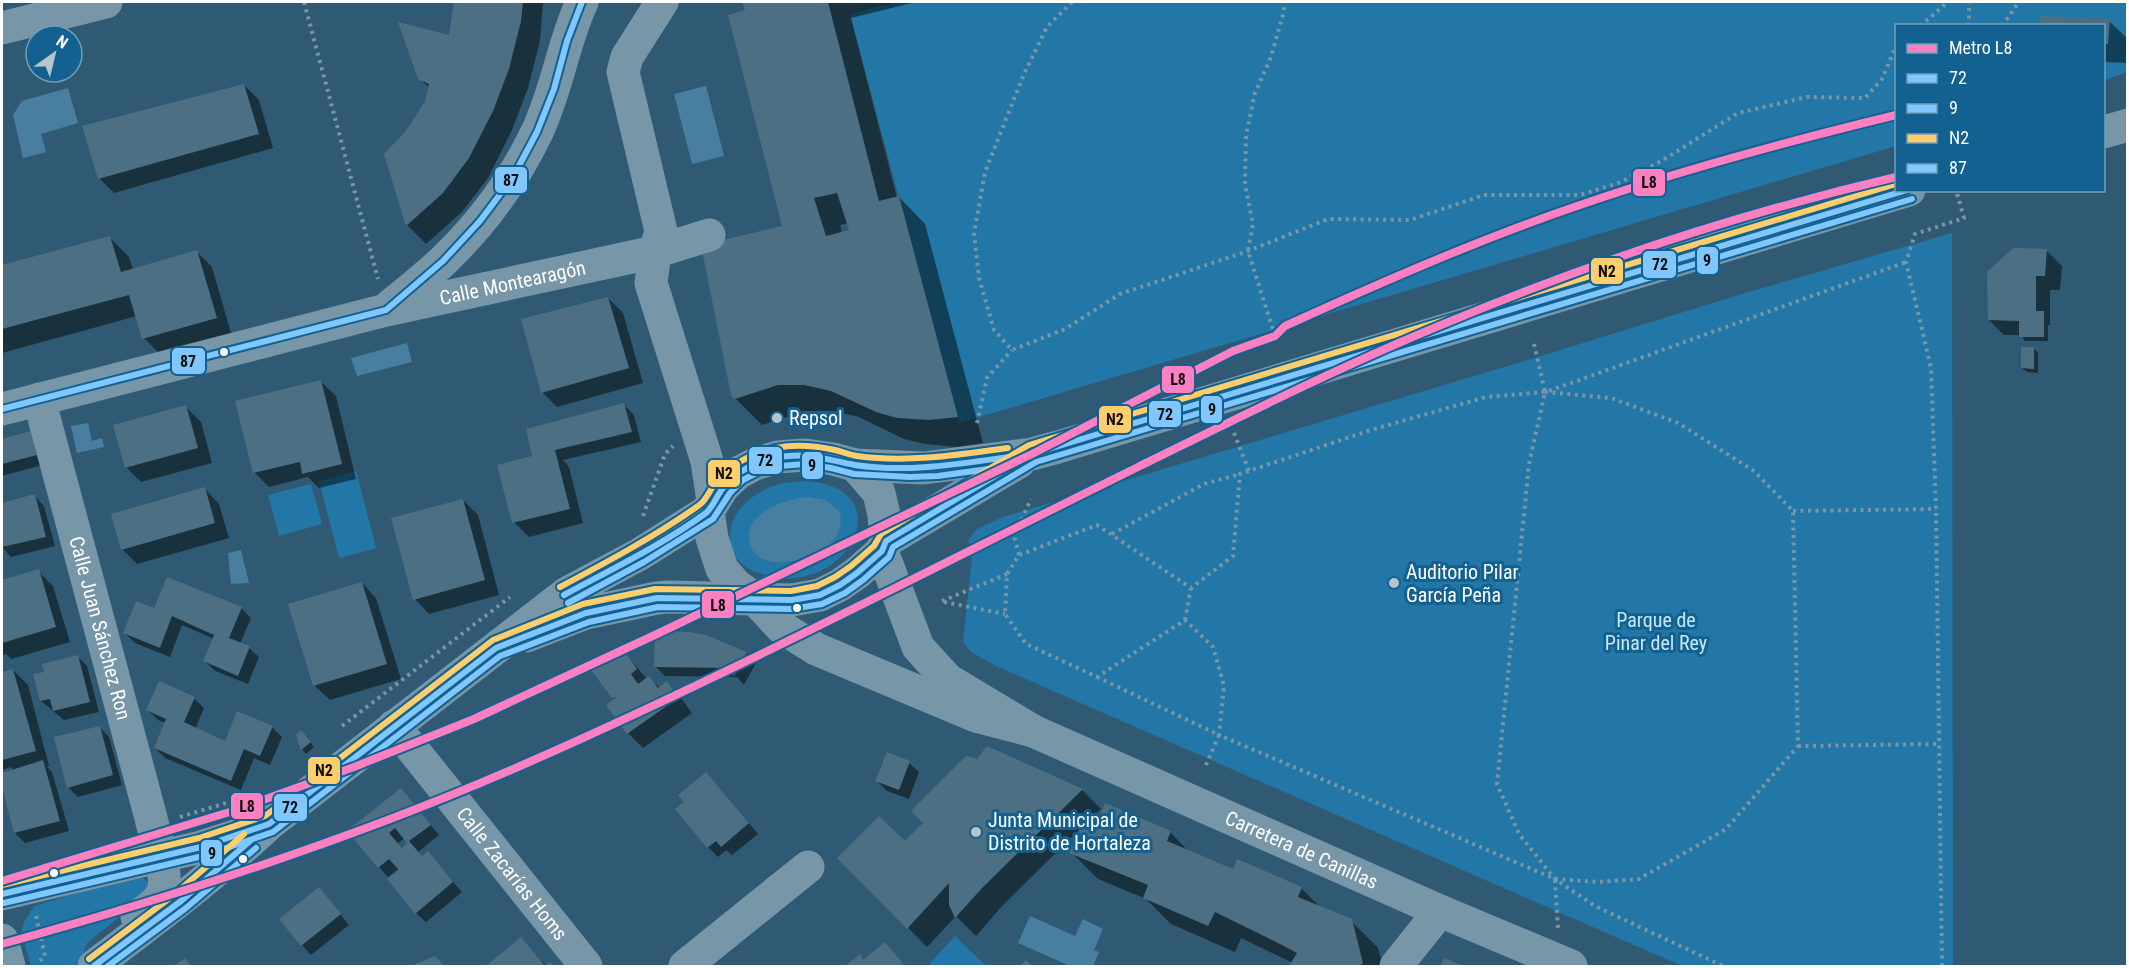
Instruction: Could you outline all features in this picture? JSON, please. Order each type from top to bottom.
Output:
[{"type":"street","points":[[2,28],[35,10],[106,2]]},
{"type":"street","points":[[386,310],[443,261],[480,221],[513,177],[537,132],[554,89],[567,41],[582,2]]},
{"type":"street","points":[[662,2],[627,57],[623,72],[661,231],[655,252],[651,283],[707,461],[712,538],[722,569],[736,585],[756,600]]},
{"type":"street","points":[[98,964],[181,901],[237,855],[269,824],[567,593],[640,554],[711,506],[723,488],[738,473],[755,464],[778,456],[805,455],[855,465],[924,468],[1032,454],[1902,192]]},
{"type":"street","name":"Calle Montearagón","points":[[2,409],[386,310],[655,252],[709,235]]},
{"type":"street","name":"Calle Juan Sánchez Ron","points":[[39,399],[151,818],[164,878],[162,894],[156,903],[119,930],[98,964]]},
{"type":"street","points":[[496,648],[586,613],[657,598],[792,600],[820,595],[857,573],[884,546],[1032,454]]},
{"type":"street","points":[[855,465],[878,492],[884,515],[884,546]]},
{"type":"street","name":"Carretera de Canillas","points":[[884,546],[918,647],[948,680],[1033,731],[1564,964]]},
{"type":"street","name":"Carretera de Canillas","points":[[756,600],[781,627],[816,649],[976,716],[1033,731]]},
{"type":"street","name":"Calle Zacarías Homs","points":[[394,726],[586,966]]},
{"type":"street","points":[[2,894],[219,842],[269,824]]},
{"type":"street","points":[[685,966],[808,867]]},
{"type":"street","points":[[1396,966],[1440,911]]},
{"type":"street","points":[[2,940],[9,966]]},
{"type":"path","points":[[304,2],[386,310]]},
{"type":"path","points":[[1012,350],[994,330],[979,278],[974,234],[985,172],[1024,74],[1047,27],[1072,2]]},
{"type":"path","points":[[1275,336],[1248,251],[1252,224],[1245,184],[1246,135],[1255,93],[1271,57],[1284,11],[1283,2]]},
{"type":"path","points":[[1922,24],[1948,2]]},
{"type":"path","points":[[1970,2],[1970,24]]},
{"type":"path","points":[[2003,24],[2019,2]]},
{"type":"path","points":[[977,423],[987,378],[1012,350],[1065,329],[1120,294],[1248,251],[1328,219],[1410,220],[1484,195],[1580,195],[1621,182],[1663,160],[1738,112],[1807,98],[1865,98],[1882,80],[1895,49]]},
{"type":"path","points":[[1942,966],[1936,509],[1931,368],[1906,262],[1915,234],[1964,218],[1957,192]]},
{"type":"path","points":[[1545,392],[1906,262]]},
{"type":"path","points":[[1534,344],[1545,392],[1529,464],[1497,784],[1519,834],[1555,879],[1564,964]]},
{"type":"path","points":[[1112,534],[1204,484],[1350,437],[1486,397],[1545,392],[1611,398],[1678,423],[1754,471],[1793,511],[1798,746],[1726,829],[1639,879],[1598,882],[1555,879]]},
{"type":"path","points":[[1234,433],[1249,471]]},
{"type":"path","points":[[637,523],[642,516],[665,454],[679,439]]},
{"type":"path","points":[[1097,677],[1185,620],[1191,588],[1233,556],[1240,474]]},
{"type":"path","points":[[1019,555],[1014,536],[1031,499]]},
{"type":"path","points":[[1793,511],[1936,509]]},
{"type":"path","points":[[1191,588],[1097,525],[1019,555],[1007,574],[1005,614],[1026,644],[1219,735],[1555,879],[1595,906],[1723,966]]},
{"type":"path","points":[[1005,614],[942,601],[1007,574]]},
{"type":"path","points":[[339,729],[511,597]]},
{"type":"path","points":[[1185,620],[1214,647],[1224,686],[1219,735],[1206,765]]},
{"type":"path","points":[[1798,746],[1939,744]]},
{"type":"path","points":[[151,818],[164,814],[170,819],[259,793],[268,786]]},
{"type":"green space","points":[[897,2],[2127,2],[2128,72],[2105,80],[2105,24],[1895,24],[1895,146],[959,423],[850,14]]},
{"type":"green space","name":"Parque de Pinar del Rey","points":[[1952,233],[1953,966],[1682,966],[996,666],[971,652],[963,642],[972,557],[969,555],[969,539],[977,529],[1003,517]]},
{"type":"green space","points":[[356,471],[376,548],[339,558],[319,481]]},
{"type":"green space","points":[[806,481],[837,488],[853,503],[858,522],[852,542],[837,560],[815,574],[787,578],[756,572],[746,567],[734,555],[730,538],[734,519],[739,511],[753,497],[770,487],[782,483]]},
{"type":"green space","points":[[311,484],[322,524],[279,536],[268,495]]},
{"type":"green space","points":[[142,878],[150,885],[147,895],[87,943],[81,961],[73,966],[31,966],[21,932],[34,906],[87,890]]},
{"type":"green space","points":[[955,936],[986,966],[933,966],[930,963]]},
{"type":"shaded area","points":[[706,86],[724,156],[692,164],[674,94]]},
{"type":"shaded area","points":[[68,88],[78,123],[41,134],[46,152],[23,158],[13,115],[22,101]]},
{"type":"shaded area","points":[[407,343],[412,362],[357,376],[351,358]]},
{"type":"shaded area","points":[[88,423],[92,441],[102,438],[104,447],[77,453],[71,426]]},
{"type":"shaded area","points":[[809,497],[825,500],[840,512],[840,529],[832,543],[806,558],[785,562],[764,560],[757,555],[751,547],[749,536],[751,526],[758,517],[777,505]]},
{"type":"shaded area","points":[[241,550],[249,583],[231,584],[228,553]]},
{"type":"shaded area","points":[[1030,916],[1075,936],[1083,919],[1103,929],[1094,950],[1099,952],[1093,966],[1070,966],[1018,943]]},
{"type":"building","points":[[454,2],[523,2],[521,21],[509,69],[493,111],[469,158],[443,193],[406,226],[384,154],[406,131],[425,101],[429,84],[418,79],[398,22],[449,35]]},
{"type":"building","points":[[742,2],[828,2],[879,201],[899,196],[958,417],[929,420],[897,418],[876,412],[831,391],[804,385],[778,385],[734,399],[731,395],[701,245],[782,226],[728,15],[745,10]],"holes":[[[837,193],[849,230],[826,236],[814,198]]]},
{"type":"building","points":[[2040,16],[2110,19],[2108,44],[2105,44],[2105,24],[2039,24]]},
{"type":"building","points":[[244,84],[259,134],[98,179],[82,126]]},
{"type":"building","points":[[110,236],[121,272],[197,250],[217,318],[142,339],[129,295],[2,329],[2,265]]},
{"type":"building","points":[[2013,248],[2047,249],[2045,276],[2036,276],[2036,311],[2044,311],[2044,337],[2019,337],[2019,321],[1988,320],[1987,272]]},
{"type":"building","points":[[608,297],[629,368],[541,393],[521,319]]},
{"type":"building","points":[[2021,347],[2034,347],[2034,369],[2021,368]]},
{"type":"building","points":[[321,380],[342,464],[302,474],[300,462],[253,473],[235,401]]},
{"type":"building","points":[[624,403],[632,432],[555,450],[570,509],[512,523],[497,465],[532,456],[526,429]]},
{"type":"building","points":[[186,405],[198,448],[125,468],[113,425]]},
{"type":"building","points":[[31,431],[37,455],[2,464],[2,439]]},
{"type":"building","points":[[205,487],[215,523],[121,550],[111,514]]},
{"type":"building","points":[[35,494],[46,537],[2,547],[2,503]]},
{"type":"building","points":[[463,499],[485,580],[413,600],[391,518]]},
{"type":"building","points":[[39,569],[56,627],[2,643],[2,580]]},
{"type":"building","points":[[167,577],[242,607],[229,638],[250,646],[238,676],[203,661],[214,635],[172,616],[160,648],[123,633],[136,601],[154,608]]},
{"type":"building","points":[[362,582],[387,664],[313,686],[288,604]]},
{"type":"building","points":[[655,630],[706,635],[747,652],[734,676],[727,668],[654,667]]},
{"type":"building","points":[[622,648],[637,669],[631,674],[638,684],[649,676],[658,688],[667,681],[678,698],[627,734],[606,705],[616,697],[612,698],[591,670]]},
{"type":"building","points":[[78,655],[90,702],[53,711],[50,699],[40,701],[33,674],[44,672],[42,664]]},
{"type":"building","points":[[13,669],[36,751],[2,760],[2,672]]},
{"type":"building","points":[[159,681],[195,697],[184,722],[225,741],[237,711],[273,726],[260,756],[244,749],[231,781],[154,748],[166,719],[146,710]]},
{"type":"building","points":[[100,726],[113,775],[67,788],[54,737]]},
{"type":"building","points":[[301,730],[311,742],[301,750],[296,735]]},
{"type":"building","name":"Junta Municipal de Distrito de Hortaleza","points":[[987,746],[1083,789],[984,886],[955,918],[949,905],[949,883],[907,929],[837,858],[879,816],[905,841],[923,823],[911,811],[966,756],[977,759]]},
{"type":"building","points":[[887,752],[910,761],[899,790],[875,781]]},
{"type":"building","points":[[43,760],[60,821],[14,833],[2,787],[2,773]]},
{"type":"building","points":[[706,772],[749,823],[721,847],[716,841],[707,848],[675,809],[684,802],[678,795]]},
{"type":"building","points":[[401,788],[431,825],[409,841],[422,856],[428,851],[453,882],[415,914],[387,879],[399,870],[389,859],[378,868],[347,831]],"holes":[[[395,828],[407,843],[402,848],[389,833]]]},
{"type":"building","points":[[1105,803],[1171,831],[1167,841],[1233,869],[1237,859],[1302,887],[1298,897],[1352,919],[1363,963],[1360,966],[1289,966],[1297,953],[1278,943],[1215,912],[1208,926],[1143,898],[1148,885],[1069,853],[1082,823],[1087,825],[1091,816],[1099,819]]},
{"type":"building","points":[[319,887],[341,914],[301,946],[279,919]]},
{"type":"building","points":[[521,937],[545,966],[486,966]]},
{"type":"building","points":[[885,942],[905,966],[845,966],[860,954],[863,960]]},
{"type":"building","points":[[435,956],[444,966],[411,966]]},
{"type":"building","points":[[185,958],[191,966],[174,966]]},
{"type":"building","points":[[1444,958],[1463,966],[1440,966]]},
{"type":"building","points":[[1026,960],[1032,966],[1020,966]]},
{"type":"metro line","name":"L8","points":[[2,881],[233,811],[354,767],[474,719],[1032,454],[1233,351],[1275,336],[1285,326],[1468,247],[1543,218],[1658,179],[1776,145],[1895,115]]},
{"type":"metro line","name":"L8","points":[[2,944],[136,906],[268,863],[398,816],[527,763],[758,656],[1291,392],[1407,339],[1612,259],[1781,206],[1895,177]]},
{"type":"transit line","name":"87","points":[[2,409],[386,310],[443,261],[480,221],[513,177],[537,132],[554,89],[567,41],[582,2]]},
{"type":"transit line","name":"N2","points":[[2,885],[199,838],[265,816],[493,640],[583,604],[655,589],[791,591],[817,586],[851,566],[874,546],[881,534],[1029,445],[1895,184]]},
{"type":"transit line","name":"72","points":[[2,894],[201,847],[269,824],[496,648],[586,613],[657,598],[792,600],[820,595],[857,573],[882,551],[886,541],[1032,454],[1900,192]]},
{"type":"transit line","name":"9","points":[[4,903],[203,856],[273,832],[500,656],[589,622],[658,607],[792,609],[822,604],[845,593],[863,580],[889,557],[893,547],[1036,462],[1912,199]]},
{"type":"transit line","name":"N2","points":[[560,587],[630,549],[701,504],[729,469],[768,450],[806,446],[857,456],[895,459],[1008,448]]},
{"type":"transit line","name":"72","points":[[564,595],[689,525],[709,510],[729,481],[749,467],[763,461],[800,455],[855,465],[913,468],[1009,457]]},
{"type":"transit line","name":"9","points":[[568,603],[644,562],[713,519],[730,493],[743,480],[758,472],[780,466],[805,464],[854,474],[910,477],[938,476],[1010,466]]},
{"type":"transit line","name":"N2","points":[[89,959],[175,894],[244,834]]},
{"type":"transit line","name":"72","points":[[94,966],[181,901],[250,841]]},
{"type":"transit line","name":"9","points":[[108,966],[186,908],[256,848]]},
{"type":"place","name":"Repsol","points":[[777,418]]},
{"type":"place","name":"Auditorio Pilar García Peña","points":[[1394,583]]},
{"type":"place","name":"Junta Municipal de Distrito de Hortaleza","points":[[976,832]]}]
